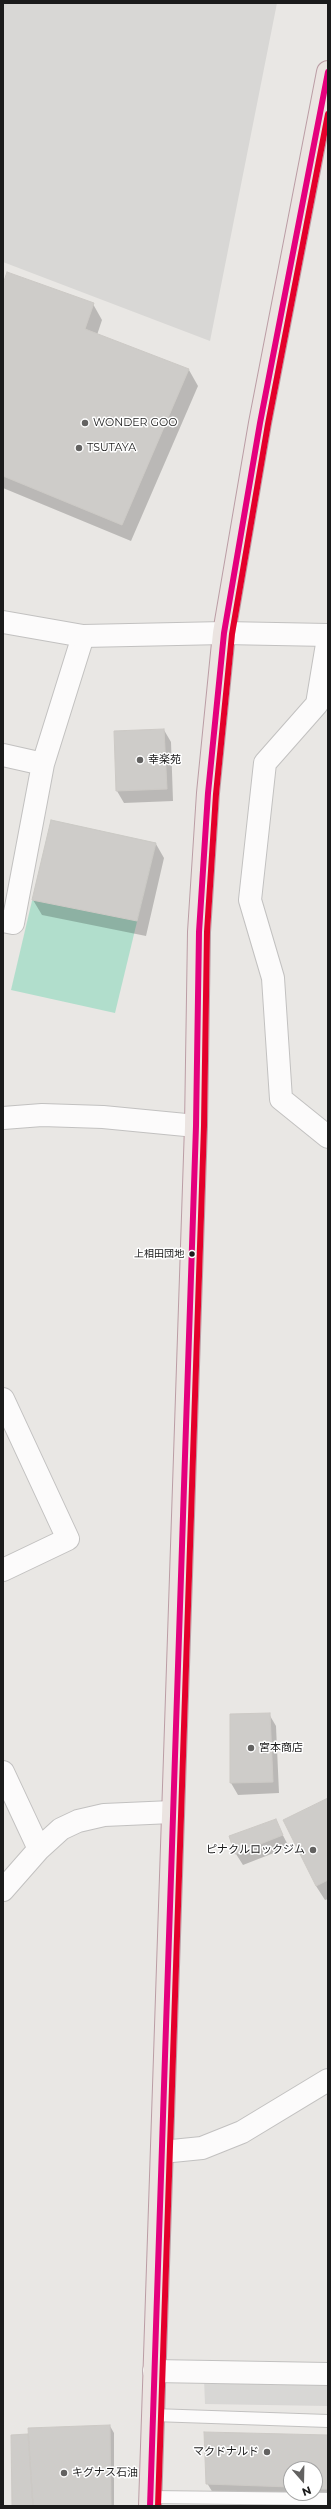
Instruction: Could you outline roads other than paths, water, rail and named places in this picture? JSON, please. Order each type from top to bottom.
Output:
[{"type":"highway","points":[[148,2498],[153,2415],[196,1126],[199,932],[208,793],[224,633],[260,423],[328,72]]},
{"type":"street","points":[[3,622],[83,636],[224,633],[328,635]]},
{"type":"street","points":[[3,921],[13,923],[43,764],[83,636]]},
{"type":"street","points":[[328,638],[317,704],[265,764],[250,900],[273,978],[281,1099],[328,1138]]},
{"type":"street","points":[[3,755],[43,764]]},
{"type":"street","points":[[3,1118],[42,1115],[103,1117],[196,1126]]},
{"type":"street","points":[[3,1399],[68,1539],[3,1570]]},
{"type":"street","points":[[3,1772],[39,1849]]},
{"type":"street","points":[[3,1890],[39,1849],[61,1829],[78,1821],[104,1815],[172,1812]]},
{"type":"street","points":[[162,2152],[202,2148],[242,2132],[328,2080]]},
{"type":"street","points":[[154,2371],[328,2374]]},
{"type":"lane","points":[[153,2415],[328,2421]]},
{"type":"lane","points":[[148,2498],[328,2499]]},
{"type":"place","name":"WONDER GOO","points":[[85,423]]},
{"type":"place","name":"TSUTAYA","points":[[79,448]]},
{"type":"place","name":"幸楽苑","points":[[140,760]]},
{"type":"place","name":"上相田団地","points":[[192,1254]]},
{"type":"place","name":"宮本商店","points":[[251,1748]]},
{"type":"place","name":"ピナクルロックジム","points":[[313,1850]]},
{"type":"place","name":"マクドナルド","points":[[267,2452]]},
{"type":"place","name":"キグナス石油","points":[[64,2473]]}]
